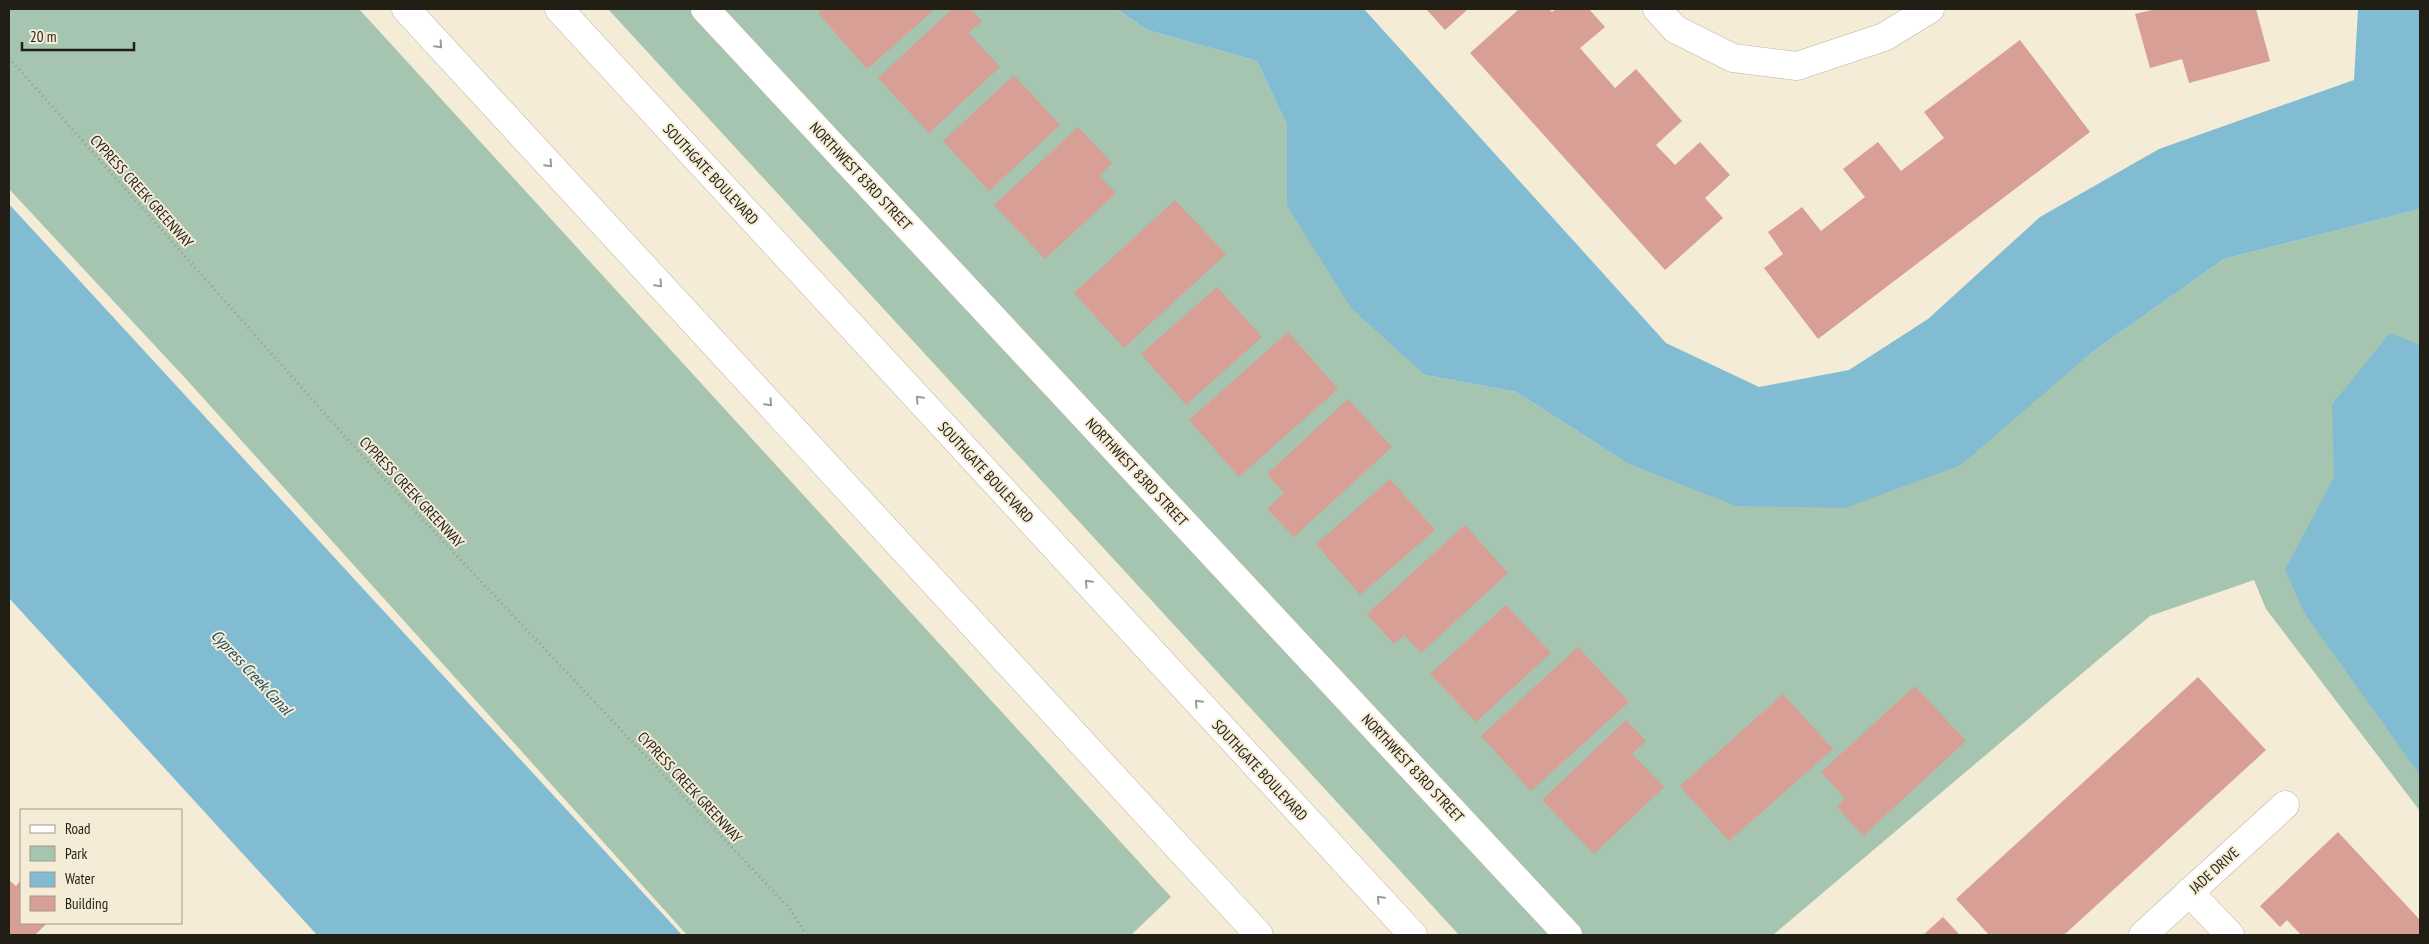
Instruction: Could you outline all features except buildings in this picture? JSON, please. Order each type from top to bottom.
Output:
[{"type":"main road","points":[[406,9],[1259,935]]},
{"type":"main road","name":"SOUTHGATE BOULEVARD","points":[[559,9],[1413,935]]},
{"type":"main road","name":"NORTHWEST 83RD STREET","points":[[705,9],[1568,935]]},
{"type":"main road","points":[[1658,9],[1675,29],[1733,58],[1797,66],[1884,37],[1930,9]]},
{"type":"main road","name":"JADE DRIVE","points":[[2143,935],[2285,806]]},
{"type":"main road","points":[[2189,892],[2230,935]]},
{"type":"path","name":"CYPRESS CREEK GREENWAY","points":[[9,58],[357,450],[790,909],[806,935]]},
{"type":"green space","points":[[9,9],[359,9],[1171,897],[1131,935],[687,935],[186,379],[9,189]]},
{"type":"green space","points":[[608,9],[1117,9],[1147,30],[1257,61],[1287,125],[1287,206],[1425,375],[1516,392],[1627,463],[2091,353],[2224,259],[2420,209],[2420,811],[2266,609],[2254,580],[2150,616],[1773,935],[1459,935]]},
{"type":"water","points":[[1117,9],[1364,9],[1666,343],[1759,387],[1849,370],[1928,319],[2040,217],[2159,149],[2354,80],[2358,9],[2420,9],[2420,209],[2224,259],[2091,353],[1961,465],[1845,508],[1736,506],[1627,463],[1516,392],[1425,375],[1351,308],[1287,206],[1287,125],[1257,61],[1147,30]]},
{"type":"water","name":"Cypress Creek Canal","points":[[9,204],[682,935],[317,935],[9,598]]},
{"type":"water","points":[[2390,333],[2420,345],[2420,775],[2305,614],[2285,570],[2334,477],[2332,404]]}]
